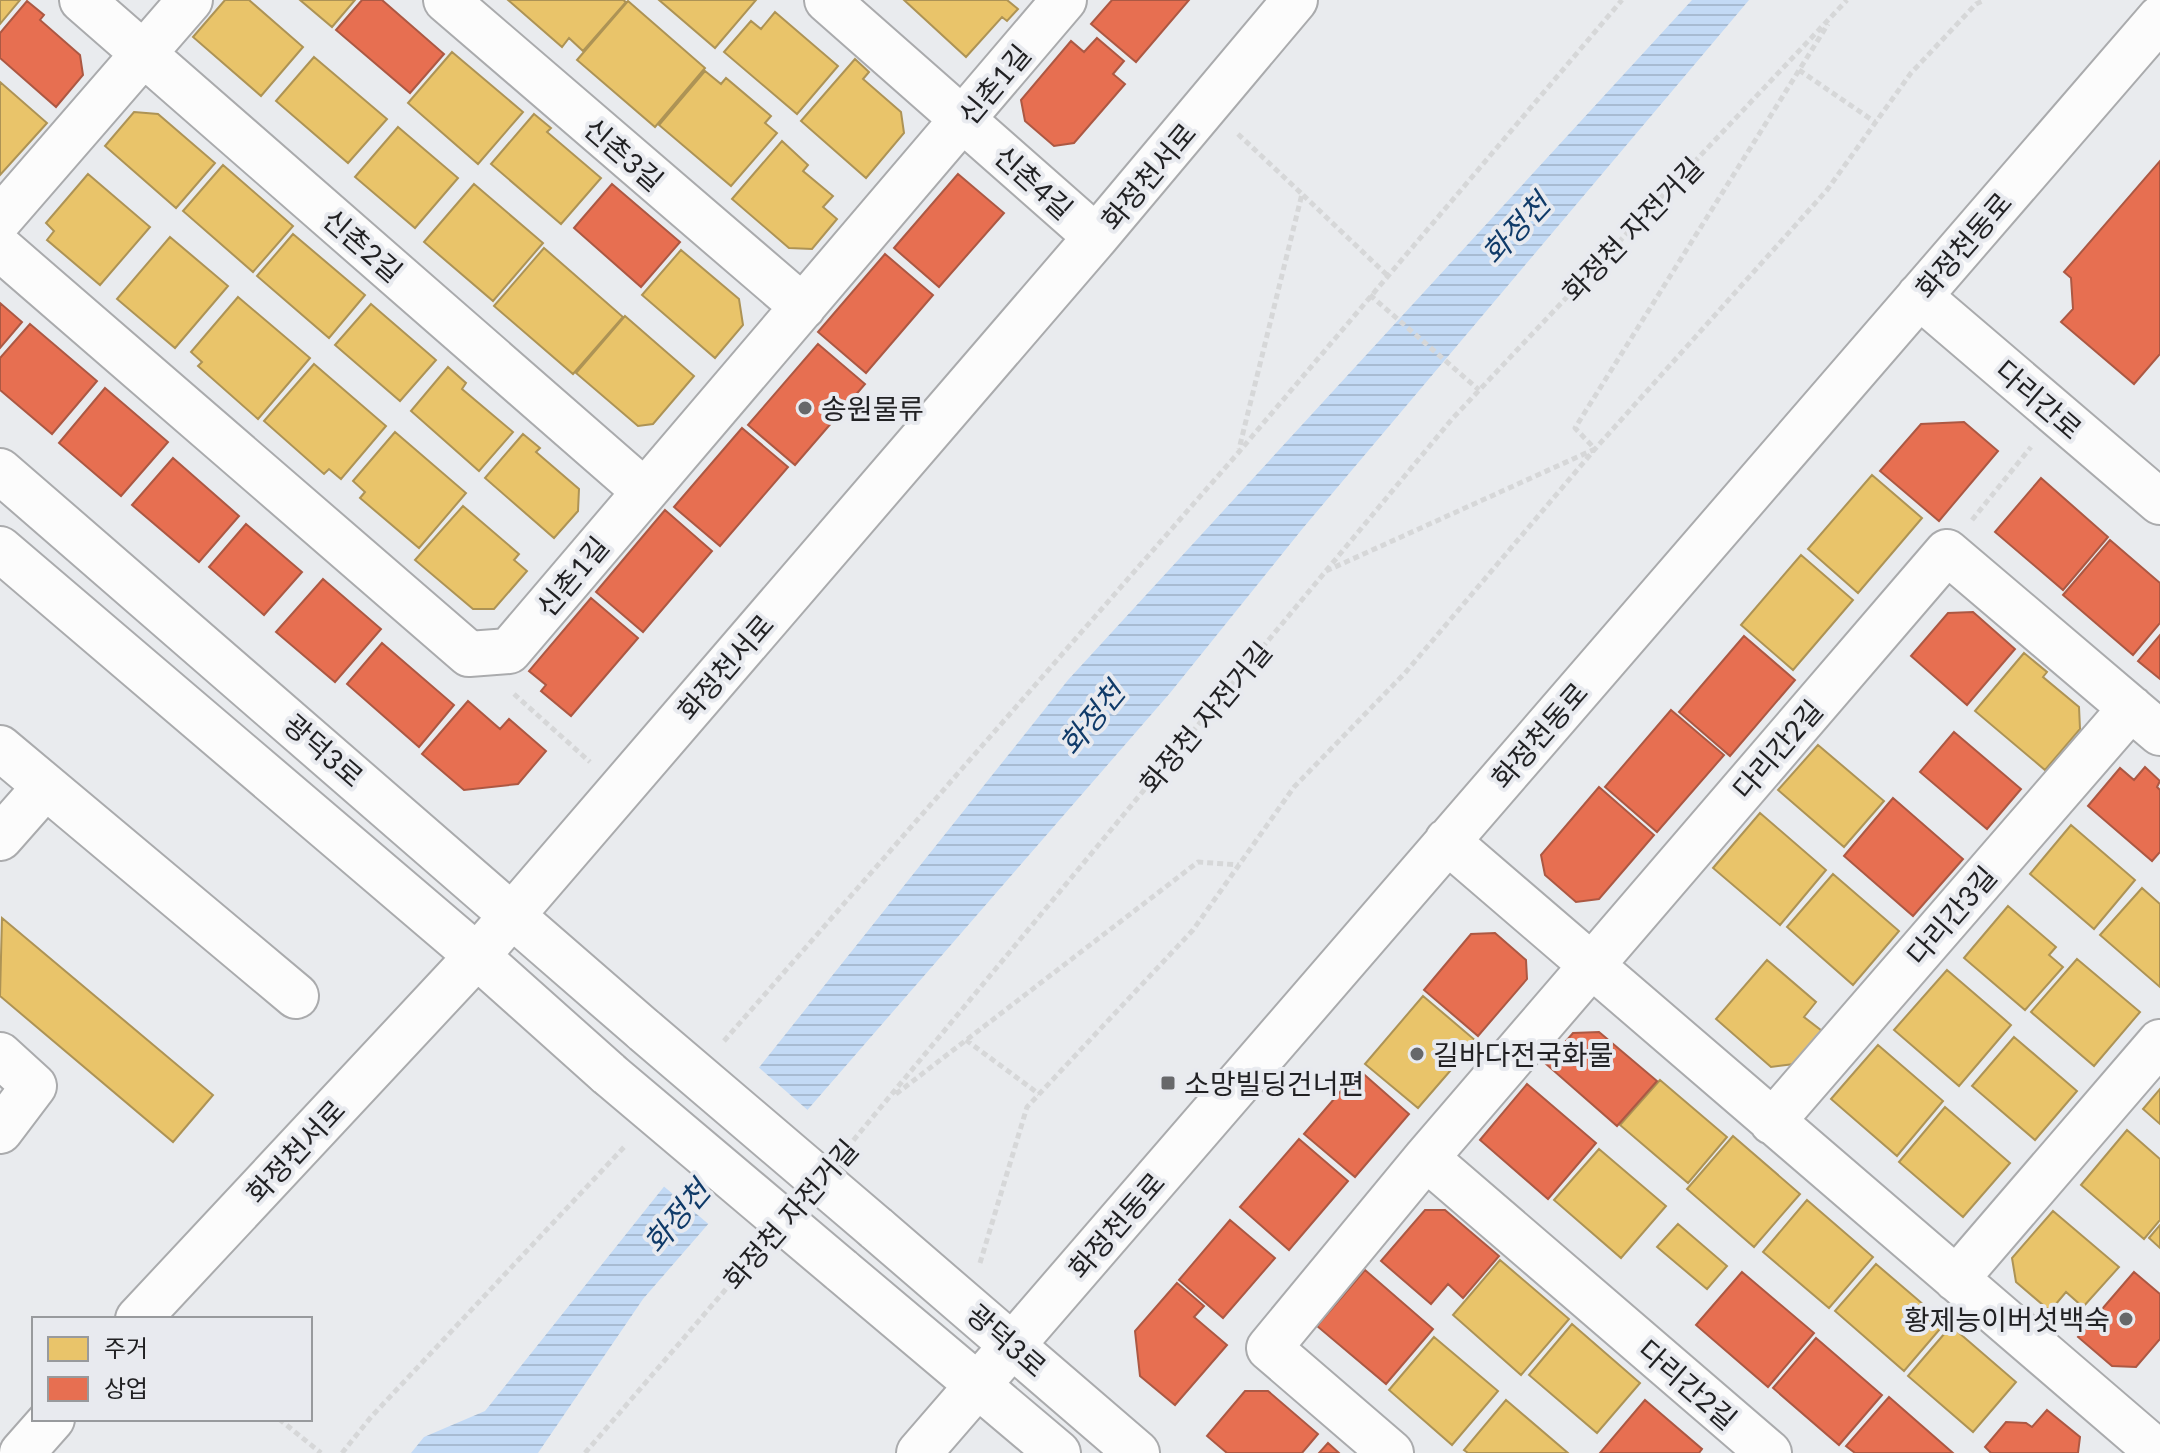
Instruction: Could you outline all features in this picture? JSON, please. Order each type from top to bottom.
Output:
[{"type":"street","name":"신촌2길","points":[[82,0],[643,490]]},
{"type":"street","points":[[0,219],[190,0]]},
{"type":"street","name":"신촌3길","points":[[446,0],[803,307]]},
{"type":"street","name":"신촌4길","points":[[827,0],[1096,237]]},
{"type":"street","name":"신촌1길","points":[[469,654],[509,651],[643,490],[1064,0]]},
{"type":"street","name":"화정천서로","points":[[140,1317],[477,956],[1096,237],[1295,0]]},
{"type":"street","name":"화정천동로","points":[[919,1453],[2160,18]]},
{"type":"street","points":[[0,248],[469,654]]},
{"type":"street","name":"다리간로","points":[[1919,296],[2160,502]]},
{"type":"street","name":"광덕3로","points":[[0,471],[1137,1453]]},
{"type":"street","name":"광덕3로","points":[[0,549],[477,956],[609,1074],[1058,1453]]},
{"type":"street","points":[[1947,552],[2145,721]]},
{"type":"street","name":"다리간2길","points":[[1391,1453],[1269,1348],[1426,1158],[1947,552]]},
{"type":"street","name":"다리간3길","points":[[1772,1122],[2145,721]]},
{"type":"street","points":[[0,748],[296,996]]},
{"type":"street","points":[[0,838],[45,787]]},
{"type":"street","points":[[1447,841],[2150,1443]]},
{"type":"street","points":[[1956,1279],[2160,1042]]},
{"type":"street","points":[[0,1055],[34,1086],[0,1131]]},
{"type":"street","name":"다리간2길","points":[[1426,1158],[1769,1453]]},
{"type":"street","points":[[22,1453],[50,1421]]},
{"type":"path","points":[[723,1042],[1238,453],[1622,0]]},
{"type":"path","name":"화정천 자전거길","points":[[837,1160],[1479,390],[1847,0]]},
{"type":"path","points":[[967,1306],[1027,1107],[1193,930],[1294,787],[1405,673],[1595,449],[1827,190],[1911,73],[1976,4],[1985,0]]},
{"type":"path","points":[[1595,449],[1575,428],[1837,11]]},
{"type":"path","points":[[1799,70],[1875,122]]},
{"type":"path","points":[[1207,106],[1387,275]]},
{"type":"path","points":[[1238,453],[1302,194]]},
{"type":"path","points":[[1370,295],[1479,390]]},
{"type":"path","points":[[1947,552],[2057,414]]},
{"type":"path","points":[[1325,572],[1595,449]]},
{"type":"path","points":[[469,654],[620,789]]},
{"type":"path","points":[[889,1099],[1198,862],[1239,865]]},
{"type":"path","points":[[966,1040],[1039,1094]]},
{"type":"path","points":[[342,1453],[371,1417],[637,1133]]},
{"type":"path","name":"화정천 자전거길","points":[[585,1453],[764,1244]]},
{"type":"path","points":[[281,1421],[321,1453]]},
{"type":"water","name":"화정천","points":[[1692,0],[1749,0],[1303,528],[1170,693],[643,1299],[538,1453],[411,1453],[424,1437],[485,1411],[1068,680]]},
{"type":"pier","points":[[756,1065],[811,1113],[712,1227],[661,1184]]},
{"type":"building: 주거","points":[[0,0],[20,0],[0,24]]},
{"type":"building: 주거","points":[[225,0],[249,0],[303,47],[261,96],[193,37]]},
{"type":"building: 주거","points":[[300,0],[355,0],[332,27]]},
{"type":"building: 주거","points":[[508,0],[626,2],[583,51],[569,38],[562,47]]},
{"type":"building: 주거","points":[[659,0],[756,0],[715,48]]},
{"type":"building: 주거","points":[[904,0],[1007,0],[1018,9],[1007,21],[1002,17],[966,57]]},
{"type":"building: 주거","points":[[628,1],[705,68],[655,127],[577,60]]},
{"type":"building: 주거","points":[[775,12],[838,66],[797,114],[724,52],[751,21],[761,29]]},
{"type":"building: 주거","points":[[452,52],[523,112],[478,164],[408,103]]},
{"type":"building: 주거","points":[[314,57],[387,119],[348,163],[276,101]]},
{"type":"building: 주거","points":[[855,59],[869,72],[863,79],[901,112],[904,133],[866,178],[801,121]]},
{"type":"building: 주거","points":[[705,71],[721,84],[726,78],[771,116],[765,123],[777,133],[731,186],[659,125]]},
{"type":"building: 주거","points":[[0,82],[47,123],[0,175]]},
{"type":"building: 주거","points":[[134,112],[158,114],[215,163],[176,208],[105,146]]},
{"type":"building: 주거","points":[[534,114],[551,128],[547,132],[601,178],[561,224],[491,164]]},
{"type":"building: 주거","points":[[398,127],[458,178],[415,228],[355,177]]},
{"type":"building: 주거","points":[[782,141],[808,165],[803,171],[833,196],[823,207],[837,219],[812,249],[789,248],[732,199]]},
{"type":"building: 주거","points":[[223,165],[293,226],[253,272],[183,211]]},
{"type":"building: 주거","points":[[88,174],[150,227],[100,285],[47,240],[54,231],[46,223]]},
{"type":"building: 주거","points":[[474,184],[543,243],[493,301],[424,242]]},
{"type":"building: 주거","points":[[293,234],[365,295],[329,338],[257,276]]},
{"type":"building: 주거","points":[[170,237],[228,286],[175,348],[117,299]]},
{"type":"building: 주거","points":[[544,248],[623,317],[573,374],[494,306]]},
{"type":"building: 주거","points":[[681,250],[739,299],[743,325],[715,358],[642,295]]},
{"type":"building: 주거","points":[[238,297],[310,358],[258,419],[198,366],[202,362],[191,352]]},
{"type":"building: 주거","points":[[371,304],[436,360],[400,401],[335,345]]},
{"type":"building: 주거","points":[[625,316],[694,376],[653,424],[638,426],[576,373]]},
{"type":"building: 주거","points":[[314,364],[386,426],[341,479],[329,469],[324,474],[264,421]]},
{"type":"building: 주거","points":[[448,367],[466,383],[462,389],[513,432],[479,471],[411,411]]},
{"type":"building: 주거","points":[[395,432],[466,493],[419,548],[360,498],[365,492],[353,481]]},
{"type":"building: 주거","points":[[523,434],[540,448],[536,452],[579,489],[578,511],[554,538],[485,478]]},
{"type":"building: 주거","points":[[1872,475],[1922,518],[1858,593],[1808,549]]},
{"type":"building: 주거","points":[[463,506],[519,554],[514,560],[527,571],[494,609],[473,609],[415,560]]},
{"type":"building: 주거","points":[[1801,555],[1853,600],[1793,670],[1741,625]]},
{"type":"building: 주거","points":[[2024,653],[2047,672],[2043,677],[2079,707],[2080,729],[2045,770],[1975,711]]},
{"type":"building: 주거","points":[[1818,745],[1884,801],[1844,847],[1778,790]]},
{"type":"building: 주거","points":[[1760,813],[1826,870],[1780,925],[1713,868]]},
{"type":"building: 주거","points":[[2071,825],[2135,880],[2094,929],[2030,874]]},
{"type":"building: 주거","points":[[1833,874],[1899,931],[1853,985],[1787,927]]},
{"type":"building: 주거","points":[[2142,888],[2160,904],[2160,987],[2100,935]]},
{"type":"building: 주거","points":[[2008,906],[2056,947],[2049,955],[2063,967],[2025,1010],[1964,958]]},
{"type":"building: 주거","points":[[2,918],[213,1095],[173,1142],[0,996]]},
{"type":"building: 주거","points":[[2077,959],[2140,1012],[2094,1066],[2031,1012]]},
{"type":"building: 주거","points":[[1767,960],[1816,1002],[1804,1017],[1822,1031],[1794,1064],[1771,1067],[1716,1019]]},
{"type":"building: 주거","points":[[1947,970],[2011,1025],[1959,1086],[1894,1030]]},
{"type":"building: 주거","points":[[1423,996],[1476,1041],[1418,1108],[1365,1064]]},
{"type":"building: 주거","points":[[2014,1037],[2077,1091],[2035,1140],[1972,1086]]},
{"type":"building: 주거","points":[[1878,1045],[1943,1101],[1897,1156],[1831,1099]]},
{"type":"building: 주거","points":[[1660,1080],[1727,1137],[1688,1183],[1620,1125]]},
{"type":"building: 주거","points":[[2160,1089],[2160,1124],[2143,1109]]},
{"type":"building: 주거","points":[[1945,1107],[2010,1163],[1963,1217],[1899,1162]]},
{"type":"building: 주거","points":[[2127,1130],[2160,1159],[2160,1220],[2144,1239],[2081,1185]]},
{"type":"building: 주거","points":[[1733,1136],[1800,1194],[1754,1247],[1687,1189]]},
{"type":"building: 주거","points":[[1599,1149],[1666,1206],[1621,1258],[1554,1200]]},
{"type":"building: 주거","points":[[1807,1200],[1873,1257],[1829,1308],[1763,1252]]},
{"type":"building: 주거","points":[[2053,1211],[2119,1267],[2083,1307],[2066,1292],[2050,1311],[2016,1282],[2012,1258]]},
{"type":"building: 주거","points":[[1678,1224],[1727,1266],[1707,1289],[1657,1247]]},
{"type":"building: 주거","points":[[2160,1225],[2160,1248],[2149,1238]]},
{"type":"building: 주거","points":[[1500,1260],[1569,1319],[1521,1375],[1453,1315]]},
{"type":"building: 주거","points":[[1876,1264],[1945,1323],[1904,1371],[1835,1311]]},
{"type":"building: 주거","points":[[1572,1324],[1640,1383],[1597,1433],[1529,1375]]},
{"type":"building: 주거","points":[[1951,1326],[2016,1382],[1973,1432],[1908,1376]]},
{"type":"building: 주거","points":[[1434,1337],[1498,1391],[1452,1445],[1389,1390]]},
{"type":"building: 주거","points":[[1506,1400],[1568,1453],[1468,1453],[1464,1450]]},
{"type":"building: 상업","points":[[362,0],[382,0],[444,54],[410,93],[336,30]]},
{"type":"building: 상업","points":[[1112,0],[1189,0],[1136,62],[1091,24]]},
{"type":"building: 상업","points":[[27,1],[44,15],[40,20],[80,55],[83,75],[56,107],[0,58],[0,33]]},
{"type":"building: 상업","points":[[1097,38],[1124,61],[1113,74],[1125,84],[1074,143],[1054,146],[1025,121],[1021,100],[1071,41],[1084,52]]},
{"type":"building: 상업","points":[[2160,161],[2160,354],[2134,384],[2061,322],[2073,309],[2071,278],[2064,272]]},
{"type":"building: 상업","points":[[958,174],[1004,213],[939,287],[894,248]]},
{"type":"building: 상업","points":[[612,184],[680,242],[641,287],[574,228]]},
{"type":"building: 상업","points":[[885,254],[933,295],[866,373],[818,332]]},
{"type":"building: 상업","points":[[0,303],[22,322],[0,348]]},
{"type":"building: 상업","points":[[30,324],[97,381],[52,434],[0,390],[0,358]]},
{"type":"building: 상업","points":[[818,344],[865,384],[795,465],[748,425]]},
{"type":"building: 상업","points":[[105,388],[168,442],[121,496],[59,443]]},
{"type":"building: 상업","points":[[1964,422],[1998,451],[1939,521],[1880,471],[1921,424]]},
{"type":"building: 상업","points":[[742,428],[788,467],[720,546],[674,507]]},
{"type":"building: 상업","points":[[173,458],[239,516],[199,562],[132,505]]},
{"type":"building: 상업","points":[[2041,478],[2108,537],[2063,590],[1995,532]]},
{"type":"building: 상업","points":[[665,510],[712,551],[643,632],[596,592]]},
{"type":"building: 상업","points":[[246,524],[302,572],[264,615],[209,567]]},
{"type":"building: 상업","points":[[2110,540],[2160,583],[2160,623],[2133,655],[2063,595]]},
{"type":"building: 상업","points":[[323,579],[381,629],[335,682],[276,632]]},
{"type":"building: 상업","points":[[591,598],[638,638],[571,716],[541,691],[546,685],[529,671]]},
{"type":"building: 상업","points":[[1973,612],[2015,649],[1967,705],[1911,656],[1948,613]]},
{"type":"building: 상업","points":[[2160,635],[2160,679],[2138,661]]},
{"type":"building: 상업","points":[[1744,636],[1795,680],[1730,756],[1679,712]]},
{"type":"building: 상업","points":[[382,643],[454,705],[419,747],[347,684]]},
{"type":"building: 상업","points":[[468,701],[500,729],[509,719],[546,751],[518,784],[464,790],[422,754]]},
{"type":"building: 상업","points":[[1671,710],[1724,755],[1657,832],[1605,787]]},
{"type":"building: 상업","points":[[1954,732],[2021,789],[1987,829],[1920,772]]},
{"type":"building: 상업","points":[[2145,767],[2160,781],[2157,787],[2160,790],[2160,852],[2152,861],[2088,806],[2120,768],[2134,780]]},
{"type":"building: 상업","points":[[1599,787],[1654,835],[1599,899],[1576,902],[1545,875],[1541,855]]},
{"type":"building: 상업","points":[[1893,798],[1963,859],[1913,916],[1844,856]]},
{"type":"building: 상업","points":[[1495,933],[1526,960],[1527,979],[1478,1036],[1424,990],[1471,934]]},
{"type":"building: 상업","points":[[1599,1032],[1657,1081],[1617,1126],[1546,1064],[1573,1033]]},
{"type":"building: 상업","points":[[1359,1070],[1409,1114],[1355,1177],[1304,1134]]},
{"type":"building: 상업","points":[[1527,1084],[1596,1143],[1548,1199],[1480,1140]]},
{"type":"building: 상업","points":[[1299,1139],[1348,1181],[1289,1250],[1240,1207]]},
{"type":"building: 상업","points":[[1425,1210],[1445,1210],[1499,1256],[1463,1298],[1448,1284],[1431,1304],[1381,1261]]},
{"type":"building: 상업","points":[[1230,1220],[1275,1258],[1223,1318],[1179,1280]]},
{"type":"building: 상업","points":[[1365,1270],[1433,1329],[1386,1384],[1317,1326]]},
{"type":"building: 상업","points":[[1742,1272],[1814,1333],[1768,1387],[1696,1325]]},
{"type":"building: 상업","points":[[2134,1272],[2160,1294],[2160,1339],[2136,1367],[2112,1366],[2078,1337]]},
{"type":"building: 상업","points":[[1177,1283],[1204,1306],[1194,1317],[1227,1345],[1175,1405],[1140,1376],[1135,1331]]},
{"type":"building: 상업","points":[[1816,1338],[1882,1395],[1839,1445],[1773,1388]]},
{"type":"building: 상업","points":[[1245,1391],[1268,1391],[1318,1434],[1302,1453],[1227,1453],[1207,1436]]},
{"type":"building: 상업","points":[[1889,1397],[1953,1453],[1855,1453],[1846,1446]]},
{"type":"building: 상업","points":[[1645,1400],[1702,1449],[1699,1453],[1600,1453]]},
{"type":"building: 상업","points":[[2047,1410],[2080,1437],[2078,1453],[1991,1453],[1985,1447],[2006,1422],[2026,1423],[2032,1427]]},
{"type":"building: 상업","points":[[1328,1443],[1339,1453],[1319,1453]]},
{"type":"place","name":"송원물류","points":[[805,408]]},
{"type":"place","name":"길바다전국화물","points":[[1417,1054]]},
{"type":"place","name":"소망빌딩건너편","points":[[1168,1083]]},
{"type":"place","name":"황제능이버섯백숙","points":[[2126,1319]]}]
